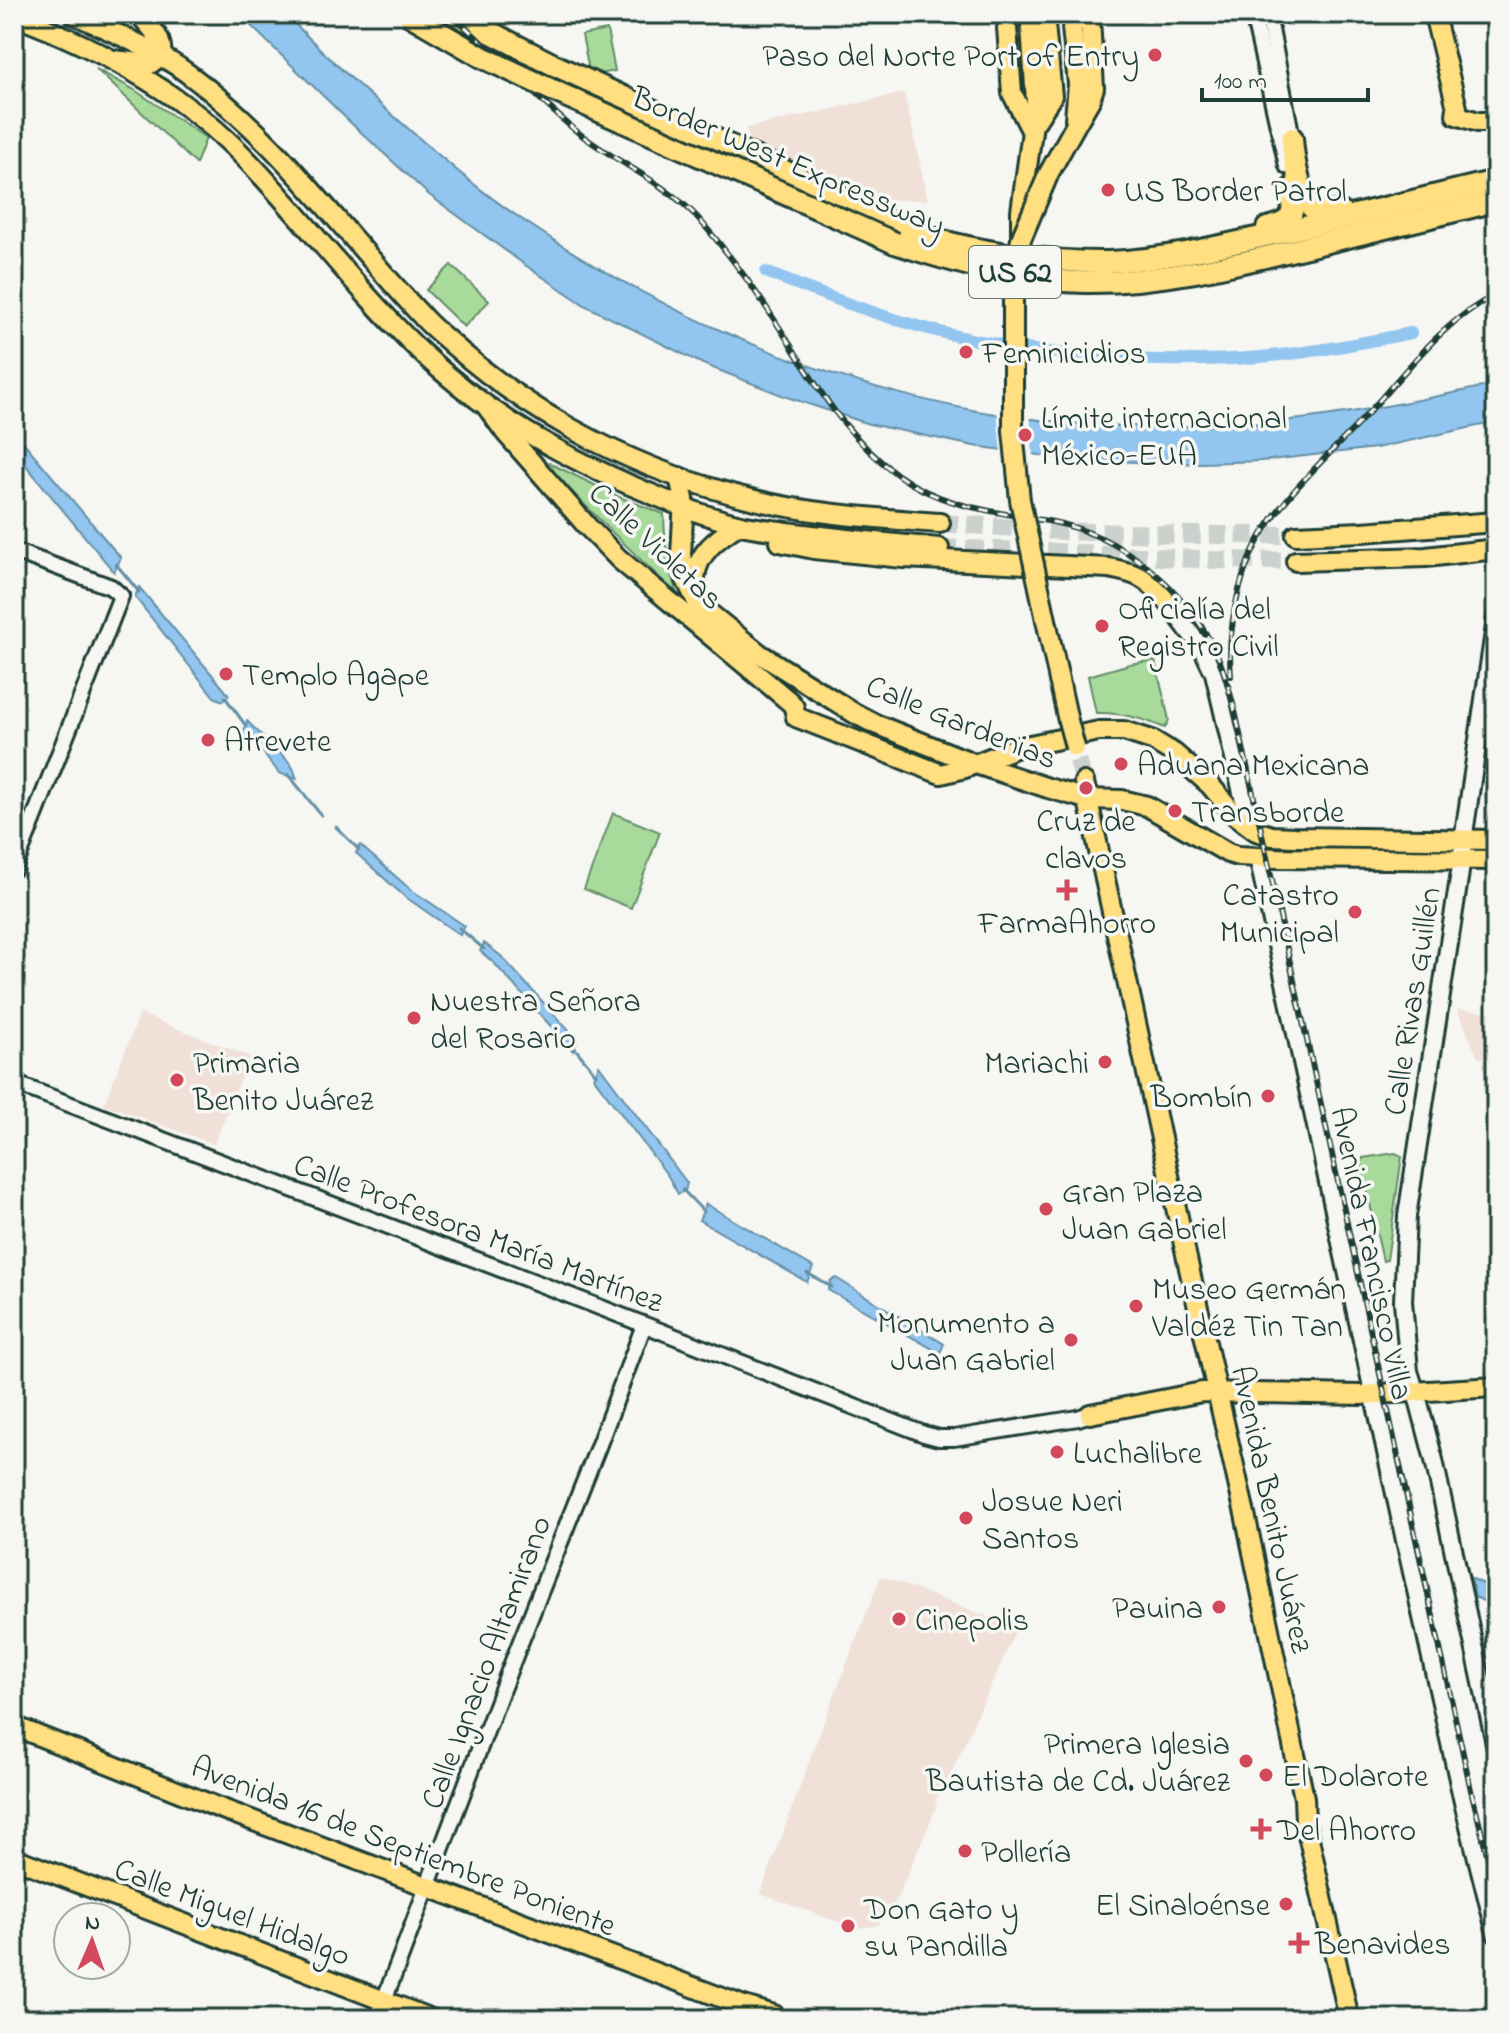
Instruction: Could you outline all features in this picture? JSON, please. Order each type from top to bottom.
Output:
[{"type":"highway","name":"Border West Expressway","points":[[408,14],[482,57],[524,77],[896,234],[1045,259],[1106,262],[1206,249],[1496,181]]},
{"type":"highway","name":"Border West Expressway","points":[[455,14],[554,65],[861,206],[896,234],[932,256],[1002,272],[1084,282],[1156,278],[1209,270],[1496,201]]},
{"type":"highway","points":[[1292,138],[1305,197],[1310,206],[1320,212],[1332,213],[1496,174]]},
{"type":"highway","points":[[1106,262],[1126,255],[1279,225],[1293,213],[1291,189]]},
{"type":"main road","points":[[74,14],[161,56],[218,96],[316,194],[422,317],[467,357],[555,420],[612,449],[679,477],[756,500],[857,516],[940,523]]},
{"type":"main road","points":[[113,60],[150,64],[161,56],[161,41],[139,14]]},
{"type":"main road","points":[[1434,14],[1457,108],[1456,115],[1478,122],[1496,122]]},
{"type":"main road","points":[[14,16],[113,60],[165,92],[220,134],[248,161],[389,320],[445,374],[529,434],[583,464],[684,508],[742,525],[862,542],[939,548]]},
{"type":"main road","name":"US 62","points":[[1021,239],[1049,173],[1094,88],[1083,19]]},
{"type":"main road","name":"US 62","points":[[1075,126],[1063,92],[1057,29],[1030,26],[1036,102],[1013,295],[1013,431],[1023,514],[1077,754]]},
{"type":"main road","name":"Calle Violetas","points":[[485,405],[505,432],[619,559],[780,693],[794,707],[796,717]]},
{"type":"main road","name":"Calle Gardenias","points":[[679,477],[684,508],[680,545],[682,565],[698,604],[760,654],[875,724],[976,764],[1048,788],[1085,790],[1147,806],[1228,853],[1267,858],[1496,860]]},
{"type":"main road","points":[[1296,535],[1496,522]]},
{"type":"main road","points":[[742,525],[761,536],[814,549],[903,558],[1109,568],[1147,580],[1164,598]]},
{"type":"main road","points":[[698,604],[695,578],[700,559],[709,547],[742,525]]},
{"type":"main road","points":[[1296,561],[1426,557],[1496,549]]},
{"type":"main road","name":"Avenida Francisco Villa","points":[[1164,598],[1203,650],[1214,673],[1250,827],[1267,858],[1373,1394],[1463,1802],[1496,1934]]},
{"type":"main road","name":"Calle Rivas Guillén","points":[[1416,1392],[1409,1371],[1403,1301],[1407,1216],[1496,619]]},
{"type":"main road","name":"Calle Gardenias","points":[[796,717],[941,774],[976,764]]},
{"type":"main road","points":[[976,764],[1015,748],[1112,730],[1137,734],[1175,754],[1210,785],[1227,806],[1261,834],[1496,840]]},
{"type":"main road","name":"Avenida Benito Juárez","points":[[1085,790],[1245,1514],[1304,1798],[1305,1821],[1348,2014]]},
{"type":"main road","points":[[1090,1414],[1217,1391],[1373,1394],[1496,1387]]},
{"type":"main road","name":"Avenida Francisco Villa","points":[[1416,1392],[1434,1460],[1496,1748]]},
{"type":"main road","name":"Avenida 16 de Septiembre Poniente","points":[[14,1726],[428,1888],[712,1995],[774,2015]]},
{"type":"main road","name":"Calle Miguel Hidalgo","points":[[14,1858],[381,2010],[431,2019]]},
{"type":"street","points":[[1253,14],[1291,189]]},
{"type":"street","points":[[1268,14],[1292,138]]},
{"type":"street","points":[[14,551],[111,587],[121,596],[14,869]]},
{"type":"street","name":"Calle Profesora María Martínez","points":[[14,1083],[924,1434],[939,1438],[962,1437],[1090,1414]]},
{"type":"street","name":"Calle Ignacio Altamirano","points":[[381,2010],[644,1325]]},
{"type":"shaded area","points":[[904,93],[928,200],[858,200],[752,149],[746,128]]},
{"type":"shaded area","points":[[1457,1009],[1496,1013],[1496,1059],[1478,1058]]},
{"type":"shaded area","name":"Primaria Benito Juárez","points":[[140,1014],[250,1057],[214,1144],[104,1104]]},
{"type":"shaded area","points":[[881,1576],[1017,1628],[948,1780],[943,1783],[935,1803],[937,1806],[892,1910],[877,1926],[854,1928],[761,1894]]},
{"type":"green space","points":[[607,30],[615,71],[590,76],[582,35]]},
{"type":"green space","points":[[96,69],[133,89],[206,138],[196,164]]},
{"type":"green space","points":[[451,265],[489,301],[464,327],[426,290]]},
{"type":"green space","points":[[541,459],[619,497],[664,514],[667,554],[677,594],[608,528]]},
{"type":"green space","points":[[1155,660],[1169,720],[1165,728],[1131,716],[1096,713],[1088,676]]},
{"type":"green space","points":[[613,813],[660,832],[631,908],[584,889]]},
{"type":"green space","points":[[1395,1153],[1402,1156],[1387,1260],[1383,1261],[1361,1164],[1363,1158]]},
{"type":"water","points":[[239,14],[286,14],[357,84],[464,176],[512,213],[580,257],[688,315],[801,363],[858,382],[977,411],[1115,426],[1236,425],[1311,418],[1496,384],[1496,422],[1376,448],[1261,461],[1172,464],[1061,458],[974,446],[869,424],[784,396],[703,364],[586,306],[428,194]]},
{"type":"water","points":[[14,431],[121,558],[114,572],[14,451]]},
{"type":"water","points":[[139,587],[229,695],[223,701],[214,697],[135,597]]},
{"type":"water","points":[[247,721],[288,761],[297,779],[279,773],[254,741],[243,733]]},
{"type":"water","points":[[360,845],[410,889],[465,926],[460,935],[404,896],[356,853]]},
{"type":"water","points":[[484,943],[501,956],[572,1034],[577,1042],[573,1051],[480,951]]},
{"type":"water","points":[[599,1065],[687,1183],[685,1191],[678,1194],[668,1176],[594,1078]]},
{"type":"water","points":[[706,1204],[813,1267],[807,1282],[699,1220]]},
{"type":"water","points":[[836,1278],[944,1344],[940,1353],[828,1290],[831,1280]]},
{"type":"water","points":[[1471,1578],[1496,1590],[1496,1607],[1475,1597]]},
{"type":"pier","points":[[997,409],[1030,413],[1033,458],[1001,454]]},
{"type":"waterway","points":[[766,272],[843,302],[921,327],[1046,352],[1133,359],[1260,357],[1411,333]]},
{"type":"waterway","points":[[116,564],[139,592]]},
{"type":"waterway","points":[[225,697],[246,726]]},
{"type":"waterway","points":[[288,774],[321,815]]},
{"type":"waterway","points":[[336,827],[359,850]]},
{"type":"waterway","points":[[459,928],[484,949]]},
{"type":"waterway","points":[[573,1046],[596,1074]]},
{"type":"waterway","points":[[682,1189],[704,1212]]},
{"type":"waterway","points":[[807,1273],[832,1287]]},
{"type":"tunnel","points":[[1021,14],[1022,28]]},
{"type":"tunnel","points":[[1036,14],[1038,26]]},
{"type":"tunnel","points":[[940,523],[1060,531],[1296,535]]},
{"type":"tunnel","points":[[939,548],[1296,561]]},
{"type":"tunnel","points":[[1078,760],[1084,782]]},
{"type":"railway","points":[[452,14],[575,130],[670,193],[698,218],[752,287],[832,408],[879,460],[915,486],[953,502],[1053,522],[1103,539],[1147,567],[1167,585],[1201,625],[1214,648],[1235,711],[1471,1790],[1496,1889]]},
{"type":"railway","points":[[611,14],[612,24]]},
{"type":"railway","points":[[1231,676],[1232,626],[1239,591],[1249,559],[1277,512],[1439,336],[1476,306],[1496,295]]},
{"type":"place","name":"Paso del Norte Port of Entry","points":[[1155,55]]},
{"type":"place","name":"US Border Patrol","points":[[1108,190]]},
{"type":"place","name":"Feminicidios","points":[[966,352]]},
{"type":"place","name":"Límite internacional México-EUA","points":[[1025,435]]},
{"type":"place","name":"Oficialía del Registro Civil","points":[[1102,626]]},
{"type":"place","name":"Templo Agape","points":[[226,674]]},
{"type":"place","name":"Atrevete","points":[[208,740]]},
{"type":"place","name":"Aduana Mexicana","points":[[1121,764]]},
{"type":"place","name":"Cruz de clavos","points":[[1086,788]]},
{"type":"place","name":"Transborde","points":[[1175,811]]},
{"type":"place","name":"FarmaAhorro","points":[[1067,890]]},
{"type":"place","name":"Catastro Municipal","points":[[1355,912]]},
{"type":"place","name":"Nuestra Señora del Rosario","points":[[414,1018]]},
{"type":"place","name":"Mariachi","points":[[1105,1062]]},
{"type":"place","name":"Primaria Benito Juárez","points":[[177,1080]]},
{"type":"place","name":"Bombín","points":[[1268,1096]]},
{"type":"place","name":"Gran Plaza Juan Gabriel","points":[[1046,1209]]},
{"type":"place","name":"Museo Germán Valdéz Tin Tan","points":[[1136,1306]]},
{"type":"place","name":"Monumento a Juan Gabriel","points":[[1071,1340]]},
{"type":"place","name":"Luchalibre","points":[[1057,1452]]},
{"type":"place","name":"Josue Neri Santos","points":[[966,1518]]},
{"type":"place","name":"Pauina","points":[[1219,1607]]},
{"type":"place","name":"Cinepolis","points":[[899,1619]]},
{"type":"place","name":"Primera Iglesia Bautista de Cd. Juárez","points":[[1246,1761]]},
{"type":"place","name":"El Dolarote","points":[[1266,1775]]},
{"type":"place","name":"Del Ahorro","points":[[1261,1829]]},
{"type":"place","name":"Pollería","points":[[965,1851]]},
{"type":"place","name":"El Sinaloénse","points":[[1286,1904]]},
{"type":"place","name":"Don Gato y su Pandilla","points":[[848,1926]]},
{"type":"place","name":"Benavides","points":[[1299,1943]]}]
